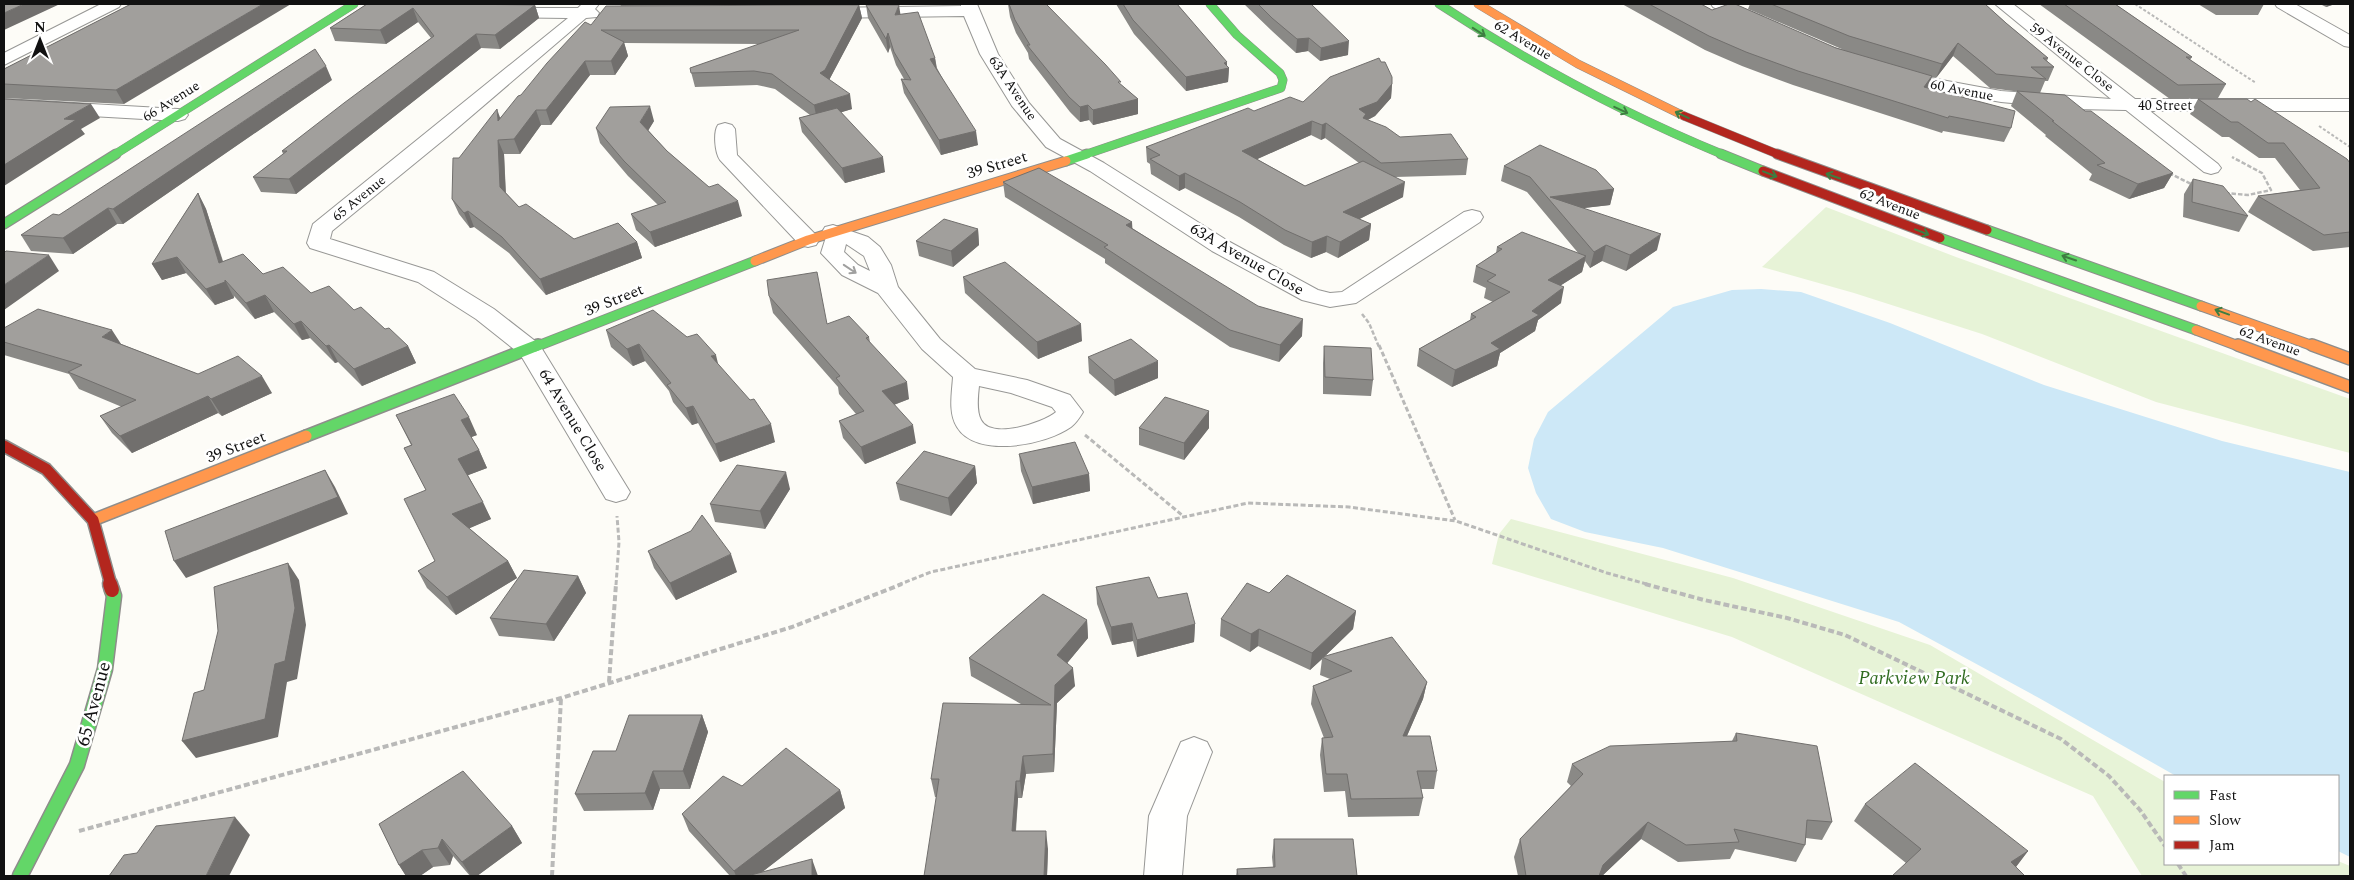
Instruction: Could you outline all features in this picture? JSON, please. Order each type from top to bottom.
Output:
[{"type":"street","points":[[4,60],[113,4]]},
{"type":"street","name":"39 Street","points":[[93,520],[808,240],[835,234],[1077,157],[1265,95],[1281,88],[1283,80],[1280,73],[1237,35],[1210,4]]},
{"type":"street","name":"62 Avenue","points":[[1439,4],[1488,37],[1554,76],[1619,109],[1691,142],[1938,238],[2350,387]]},
{"type":"street","name":"62 Avenue","points":[[1478,4],[1542,45],[1578,65],[1736,139],[1817,170],[2350,359]]},
{"type":"street","points":[[1719,4],[1768,27]]},
{"type":"street","name":"59 Avenue Close","points":[[2003,4],[2211,168]]},
{"type":"street","points":[[2283,4],[2350,42]]},
{"type":"street","name":"66 Avenue","points":[[4,224],[178,115],[356,8]]},
{"type":"street","points":[[483,12],[587,8],[608,13]]},
{"type":"street","name":"65 Avenue","points":[[530,349],[485,314],[426,277],[318,243],[321,229],[440,133],[587,8]]},
{"type":"street","points":[[810,13],[970,8]]},
{"type":"street","name":"63A Avenue","points":[[970,8],[990,54],[1021,106],[1053,143],[1077,157]]},
{"type":"street","name":"60 Avenue","points":[[1876,68],[1913,80],[2010,99]]},
{"type":"street","name":"40 Street","points":[[2010,99],[2134,106],[2350,105]]},
{"type":"street","points":[[4,105],[178,115]]},
{"type":"street","points":[[725,129],[727,156],[808,240]]},
{"type":"street","name":"63A Avenue Close","points":[[1077,157],[1097,167],[1220,246],[1310,295],[1330,300],[1348,298],[1472,217]]},
{"type":"street","points":[[835,234],[832,253],[850,270],[886,288],[931,344],[966,375],[1018,386],[1061,401],[1070,412],[1066,420],[1054,427],[1016,436],[997,437],[980,434],[969,425],[966,410],[966,375]]},
{"type":"street","name":"64 Avenue Close","points":[[530,349],[616,492]]},
{"type":"street","points":[[4,446],[46,469],[93,520]]},
{"type":"street","name":"65 Avenue","points":[[20,876],[77,765],[105,669],[114,596],[93,520]]},
{"type":"street","points":[[1163,876],[1168,816],[1194,752]]},
{"type":"path","points":[[2135,4],[2260,86]]},
{"type":"path","points":[[2318,125],[2350,147]]},
{"type":"path","points":[[1369,322],[1456,521]]},
{"type":"path","points":[[1066,420],[1183,516]]},
{"type":"path","points":[[86,829],[561,698],[792,627],[931,572],[1248,503],[1349,507],[1456,521],[1607,574],[1704,600],[1787,618],[1845,635],[1911,665],[2061,739],[2109,776],[2140,810],[2164,845]]},
{"type":"path","points":[[609,682],[618,542]]},
{"type":"path","points":[[552,876],[561,698]]},
{"type":"path","points":[[2179,865],[2186,876]]},
{"type":"green space","points":[[1826,207],[1956,257],[2350,399],[2350,453],[2156,402],[1982,334],[1854,293],[1762,267]]},
{"type":"green space","name":"Parkview Park","points":[[1511,519],[1733,578],[1930,645],[2164,781],[2164,865],[2339,865],[2339,861],[2350,866],[2350,876],[2142,876],[2093,796],[1732,637],[1492,564],[1499,534]]},
{"type":"water","points":[[1761,289],[1801,292],[1890,323],[2044,385],[2222,441],[2350,472],[2350,857],[2339,852],[2339,775],[2174,775],[2039,698],[1899,622],[1663,548],[1585,532],[1551,519],[1536,493],[1528,468],[1534,439],[1548,412],[1673,307],[1732,290]]},
{"type":"building","points":[[4,4],[24,4],[4,13]]},
{"type":"building","points":[[131,4],[263,4],[116,90],[4,84],[4,69]]},
{"type":"building","points":[[367,4],[535,5],[495,35],[476,34],[289,179],[253,177],[287,151],[282,151],[434,36],[413,8],[380,30],[330,28]]},
{"type":"building","points":[[1009,4],[1046,4],[1121,82],[1118,82],[1138,99],[1093,110],[1088,105],[1080,107],[1069,97],[1027,45],[1030,45],[1015,20]]},
{"type":"building","points":[[1123,4],[1177,4],[1227,62],[1224,63],[1229,68],[1186,77],[1133,20]]},
{"type":"building","points":[[1258,4],[1311,4],[1349,41],[1321,48],[1309,38],[1297,39]]},
{"type":"building","points":[[1649,4],[1701,4],[1712,10],[1729,4],[1735,4],[1836,48],[1932,76],[1924,87],[2015,111],[2011,128],[1949,116],[1948,118],[1798,71],[1709,36]]},
{"type":"building","points":[[1771,4],[1985,4],[2048,58],[2043,58],[2054,67],[2031,67],[2046,79],[1996,74],[1958,43],[1942,64],[1849,36]]},
{"type":"building","points":[[2064,4],[2115,4],[2192,57],[2186,57],[2226,84],[2178,85]]},
{"type":"building","points":[[859,5],[825,70],[820,73],[850,94],[814,105],[772,74],[754,71],[691,73],[690,68],[799,30],[601,30],[624,42],[611,61],[585,61],[546,110],[536,110],[514,139],[498,140],[500,187],[519,207],[526,204],[574,239],[618,223],[637,242],[540,279],[502,237],[468,211],[464,213],[452,199],[453,158],[459,158],[497,109],[498,121],[585,22],[591,25],[606,6]]},
{"type":"building","points":[[866,5],[899,5],[895,15],[918,12],[935,58],[930,59],[976,131],[939,140],[901,79],[911,80],[894,52],[888,33],[886,39]]},
{"type":"building","points":[[315,49],[326,66],[113,209],[108,208],[63,238],[21,235],[53,214],[59,215]]},
{"type":"building","points":[[1379,58],[1381,62],[1385,62],[1392,77],[1392,84],[1377,102],[1359,109],[1366,114],[1363,118],[1386,127],[1400,137],[1451,134],[1468,159],[1381,163],[1326,123],[1322,125],[1312,121],[1242,151],[1305,186],[1363,161],[1405,182],[1343,212],[1371,224],[1340,242],[1327,236],[1312,242],[1285,230],[1240,202],[1185,173],[1179,176],[1150,159],[1160,155],[1146,147],[1248,108],[1254,111],[1290,97],[1303,102],[1330,77]]},
{"type":"building","points":[[2017,91],[2065,95],[2085,111],[2091,111],[2173,173],[2138,184],[2097,165],[2105,163]]},
{"type":"building","points":[[4,99],[91,104],[64,119],[76,120],[4,165]]},
{"type":"building","points":[[2198,99],[2247,99],[2251,102],[2255,99],[2347,159],[2350,163],[2350,232],[2324,235],[2258,196],[2320,188],[2284,143],[2268,143],[2238,122],[2231,122]]},
{"type":"building","points":[[650,106],[640,122],[667,151],[709,187],[718,184],[738,201],[650,232],[631,214],[666,202],[624,161],[596,128],[610,107]]},
{"type":"building","points":[[837,108],[883,157],[842,168],[799,118]]},
{"type":"building","points":[[1540,145],[1596,170],[1614,189],[1550,197],[1661,234],[1630,255],[1606,245],[1594,252],[1530,177],[1504,166]]},
{"type":"building","points":[[1039,168],[1132,222],[1126,225],[1258,306],[1303,319],[1280,345],[1230,330],[1104,247],[1108,245],[1003,182]]},
{"type":"building","points":[[2193,179],[2223,186],[2248,216],[2192,202]]},
{"type":"building","points":[[198,193],[219,263],[243,254],[263,274],[283,267],[311,293],[329,286],[354,310],[361,307],[385,329],[389,328],[408,346],[354,369],[329,345],[326,346],[301,321],[294,324],[265,295],[246,303],[225,280],[225,282],[206,289],[177,257],[152,264]]},
{"type":"building","points":[[944,219],[978,229],[951,251],[916,241]]},
{"type":"building","points":[[1522,232],[1586,256],[1548,280],[1564,287],[1532,311],[1539,315],[1491,343],[1500,349],[1455,370],[1419,349],[1476,317],[1471,314],[1510,292],[1487,281],[1496,275],[1476,266],[1502,249],[1497,247]]},
{"type":"building","points":[[6,251],[49,255],[4,285],[4,253]]},
{"type":"building","points":[[1005,262],[1081,324],[1037,342],[963,277]]},
{"type":"building","points":[[817,272],[827,324],[849,316],[869,337],[866,338],[907,382],[882,391],[913,425],[861,447],[839,421],[864,411],[836,378],[840,376],[769,296],[767,280]]},
{"type":"building","points":[[38,309],[112,330],[102,337],[198,374],[238,356],[262,376],[211,399],[208,396],[120,436],[100,416],[136,400],[68,372],[82,365],[4,342],[4,328]]},
{"type":"building","points":[[653,310],[687,337],[697,334],[716,355],[711,356],[750,400],[754,399],[771,424],[715,444],[693,406],[686,408],[667,385],[671,383],[639,344],[627,349],[606,330]]},
{"type":"building","points":[[1131,339],[1158,361],[1114,380],[1088,357]]},
{"type":"building","points":[[1324,346],[1371,348],[1373,380],[1325,377]]},
{"type":"building","points":[[454,394],[469,417],[461,420],[479,450],[458,459],[483,502],[452,514],[508,561],[447,597],[418,571],[435,561],[404,499],[426,490],[404,448],[412,445],[396,415]]},
{"type":"building","points":[[1165,397],[1209,411],[1184,443],[1139,428]]},
{"type":"building","points":[[1075,442],[1089,474],[1032,487],[1019,454]]},
{"type":"building","points":[[924,451],[975,466],[948,498],[896,483]]},
{"type":"building","points":[[737,465],[786,472],[760,511],[710,504]]},
{"type":"building","points":[[325,470],[338,497],[174,561],[165,531]]},
{"type":"building","points":[[702,515],[731,554],[670,583],[648,551],[691,531]]},
{"type":"building","points":[[288,563],[295,608],[285,661],[275,664],[265,719],[182,741],[194,693],[204,690],[218,631],[214,587]]},
{"type":"building","points":[[524,570],[578,576],[546,624],[490,618]]},
{"type":"building","points":[[1287,575],[1356,611],[1312,653],[1259,629],[1251,634],[1221,619],[1247,583],[1269,593]]},
{"type":"building","points":[[1149,577],[1158,598],[1187,593],[1195,624],[1137,640],[1132,623],[1111,627],[1096,587]]},
{"type":"building","points":[[1043,594],[1087,620],[1057,655],[1073,668],[1055,685],[1053,754],[1023,756],[1020,781],[1016,781],[1012,831],[1046,831],[1044,876],[924,876],[939,779],[931,779],[943,703],[1051,705],[969,658]]},
{"type":"building","points":[[1392,637],[1427,682],[1403,736],[1430,736],[1437,771],[1417,771],[1423,798],[1351,799],[1347,774],[1326,774],[1322,738],[1333,737],[1313,686],[1352,671],[1322,657]]},
{"type":"building","points":[[629,715],[702,715],[683,771],[653,771],[645,793],[575,794],[593,751],[616,751]]},
{"type":"building","points":[[1736,733],[1817,746],[1832,822],[1807,820],[1805,845],[1734,829],[1739,842],[1686,845],[1648,822],[1603,865],[1599,876],[1526,876],[1520,839],[1583,774],[1572,764],[1610,746],[1737,741]]},
{"type":"building","points":[[786,748],[840,790],[734,871],[682,814],[723,776],[742,786]]},
{"type":"building","points":[[1915,763],[2028,851],[2011,862],[2025,876],[1892,876],[1921,849],[1865,804]]},
{"type":"building","points":[[463,771],[512,826],[462,862],[442,839],[438,848],[422,850],[399,865],[379,824]]},
{"type":"building","points":[[235,817],[206,876],[109,876],[124,855],[137,853],[156,826]]},
{"type":"building","points":[[1274,839],[1353,839],[1357,876],[1238,876],[1237,869],[1275,867]]},
{"type":"building","points":[[812,859],[812,876],[747,876]]},
{"type":"traffic: fast","points":[[4,224],[354,4]]},
{"type":"traffic: fast","points":[[1066,161],[1281,88],[1283,80],[1280,73],[1237,35],[1210,4]]},
{"type":"traffic: fast","points":[[1439,4],[1517,53],[1596,96],[1679,136],[1763,171]]},
{"type":"traffic: fast","points":[[1987,230],[2201,306]]},
{"type":"traffic: fast","points":[[1940,238],[2196,330]]},
{"type":"traffic: fast","points":[[306,436],[755,261]]},
{"type":"traffic: fast","points":[[20,876],[77,765],[105,669],[114,596],[112,590]]},
{"type":"traffic: slow","points":[[1478,4],[1527,36],[1578,64],[1684,116]]},
{"type":"traffic: slow","points":[[755,261],[808,240],[1066,161]]},
{"type":"traffic: slow","points":[[2201,306],[2350,359]]},
{"type":"traffic: slow","points":[[2196,330],[2350,387]]},
{"type":"traffic: slow","points":[[93,520],[306,436]]},
{"type":"traffic: jam","points":[[1684,116],[1817,170],[1987,230]]},
{"type":"traffic: jam","points":[[1763,171],[1940,238]]},
{"type":"traffic: jam","points":[[4,446],[46,469],[93,520],[112,590]]}]
